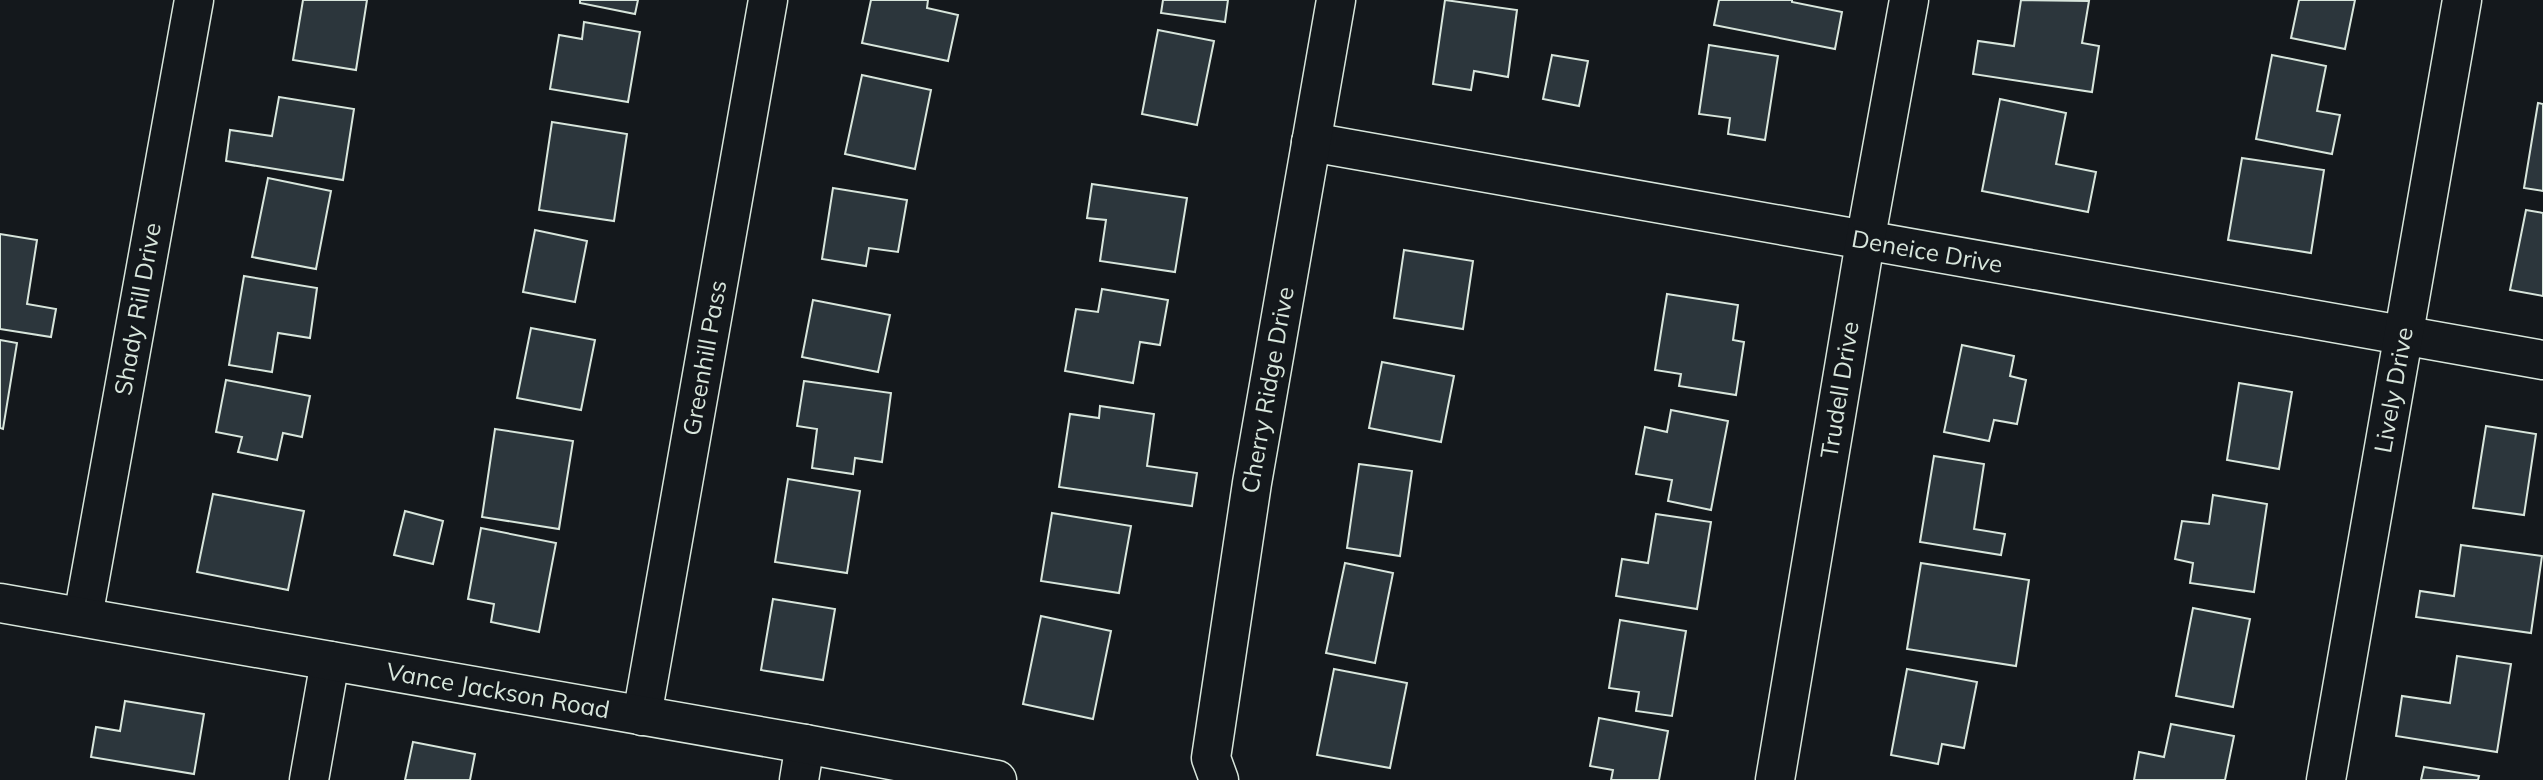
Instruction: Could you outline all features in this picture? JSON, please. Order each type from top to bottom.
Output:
[{"type":"street","name":"Shady Rill Drive","points":[[83,617],[194,0]]},
{"type":"street","name":"Greenhill Pass","points":[[642,716],[768,0]]},
{"type":"street","name":"Cherry Ridge Drive","points":[[1219,780],[1211,758],[1254,470],[1336,0]]},
{"type":"street","name":"Trudell Drive","points":[[1775,780],[1865,242],[1909,0]]},
{"type":"street","name":"Lively Drive","points":[[2326,780],[2462,0]]},
{"type":"street","name":"Deneice Drive","points":[[1311,142],[2543,360]]},
{"type":"street","name":"Vance Jackson Road","points":[[0,603],[642,716],[802,762],[997,780]]},
{"type":"street","points":[[309,780],[330,661]]},
{"type":"building","points":[[303,0],[367,0],[356,70],[293,60]]},
{"type":"building","points":[[580,0],[638,0],[635,14],[580,3]]},
{"type":"building","points":[[871,0],[928,0],[927,8],[958,15],[948,61],[862,43]]},
{"type":"building","points":[[1163,0],[1228,0],[1225,22],[1161,13]]},
{"type":"building","points":[[1445,0],[1517,10],[1508,77],[1474,71],[1471,90],[1433,84]]},
{"type":"building","points":[[1719,0],[1792,0],[1842,12],[1835,49],[1714,25]]},
{"type":"building","points":[[2021,0],[2089,1],[2082,43],[2099,46],[2092,92],[1973,74],[1978,41],[2014,46]]},
{"type":"building","points":[[2299,0],[2355,0],[2345,49],[2291,38]]},
{"type":"building","points":[[584,22],[640,32],[628,102],[550,89],[559,35],[582,39]]},
{"type":"building","points":[[1158,30],[1214,41],[1197,125],[1142,114]]},
{"type":"building","points":[[1709,45],[1778,56],[1765,140],[1728,134],[1730,118],[1699,114]]},
{"type":"building","points":[[1552,55],[1588,61],[1579,106],[1543,99]]},
{"type":"building","points":[[2272,55],[2326,66],[2317,111],[2340,115],[2332,154],[2256,139]]},
{"type":"building","points":[[862,75],[931,90],[915,169],[845,154]]},
{"type":"building","points":[[279,97],[354,109],[343,180],[226,161],[230,130],[272,136]]},
{"type":"building","points":[[2000,99],[2066,113],[2056,164],[2096,172],[2088,212],[1982,191]]},
{"type":"building","points":[[2538,103],[2543,104],[2543,191],[2524,188]]},
{"type":"building","points":[[552,122],[627,134],[614,221],[539,210]]},
{"type":"building","points":[[2242,158],[2324,170],[2311,253],[2228,240]]},
{"type":"building","points":[[268,178],[331,191],[316,269],[252,257]]},
{"type":"building","points":[[1092,184],[1187,198],[1175,272],[1100,261],[1106,220],[1087,218]]},
{"type":"building","points":[[833,188],[907,200],[898,252],[869,248],[866,266],[822,259]]},
{"type":"building","points":[[2526,210],[2543,213],[2543,296],[2510,290]]},
{"type":"building","points":[[535,230],[587,241],[575,302],[523,292]]},
{"type":"building","points":[[0,234],[37,240],[27,304],[56,309],[51,337],[0,329]]},
{"type":"building","points":[[1404,250],[1473,261],[1463,329],[1394,318]]},
{"type":"building","points":[[244,276],[317,288],[310,338],[278,333],[272,372],[229,365]]},
{"type":"building","points":[[1102,289],[1168,300],[1160,345],[1140,342],[1133,383],[1065,371],[1076,309],[1098,312]]},
{"type":"building","points":[[1667,294],[1738,305],[1733,340],[1744,342],[1736,395],[1679,386],[1681,374],[1655,370]]},
{"type":"building","points":[[813,300],[890,315],[878,372],[802,357]]},
{"type":"building","points":[[531,328],[595,340],[581,410],[517,398]]},
{"type":"building","points":[[0,340],[17,343],[3,429],[0,428]]},
{"type":"building","points":[[1962,345],[2014,356],[2010,376],[2026,380],[2017,424],[1994,420],[1989,441],[1944,432]]},
{"type":"building","points":[[1382,362],[1454,376],[1441,442],[1369,428]]},
{"type":"building","points":[[226,380],[310,396],[302,437],[283,433],[277,460],[238,452],[242,437],[216,432]]},
{"type":"building","points":[[804,381],[891,393],[882,462],[855,458],[853,474],[812,468],[817,429],[797,426]]},
{"type":"building","points":[[2239,383],[2292,392],[2279,469],[2227,460]]},
{"type":"building","points":[[1100,406],[1154,414],[1147,466],[1197,473],[1192,506],[1059,487],[1070,414],[1099,418]]},
{"type":"building","points":[[1671,410],[1728,421],[1711,510],[1668,501],[1672,480],[1636,474],[1645,427],[1667,432]]},
{"type":"building","points":[[2486,426],[2536,434],[2524,515],[2473,508]]},
{"type":"building","points":[[495,429],[573,441],[559,529],[482,517]]},
{"type":"building","points":[[1934,456],[1984,464],[1974,529],[2005,534],[2001,555],[1920,542]]},
{"type":"building","points":[[1359,464],[1412,471],[1400,556],[1347,548]]},
{"type":"building","points":[[788,479],[860,491],[847,573],[775,562]]},
{"type":"building","points":[[213,494],[304,511],[288,590],[197,572]]},
{"type":"building","points":[[2213,495],[2267,504],[2254,592],[2190,583],[2193,563],[2175,559],[2182,521],[2209,524]]},
{"type":"building","points":[[405,511],[443,521],[433,564],[394,555]]},
{"type":"building","points":[[1052,513],[1131,526],[1119,593],[1041,581]]},
{"type":"building","points":[[1656,514],[1711,522],[1697,609],[1616,596],[1622,559],[1648,563]]},
{"type":"building","points":[[481,528],[556,543],[539,632],[491,622],[494,604],[468,599]]},
{"type":"building","points":[[2461,545],[2542,556],[2531,633],[2416,617],[2420,591],[2454,596]]},
{"type":"building","points":[[1345,563],[1393,573],[1375,663],[1326,653]]},
{"type":"building","points":[[1921,563],[2029,580],[2016,666],[1907,649]]},
{"type":"building","points":[[773,599],[835,609],[823,680],[761,670]]},
{"type":"building","points":[[2193,608],[2250,619],[2233,707],[2176,696]]},
{"type":"building","points":[[1041,616],[1111,631],[1093,719],[1023,704]]},
{"type":"building","points":[[1620,620],[1686,631],[1672,716],[1636,711],[1639,692],[1609,688]]},
{"type":"building","points":[[2457,656],[2511,664],[2497,752],[2396,736],[2402,696],[2450,703]]},
{"type":"building","points":[[1334,669],[1407,683],[1390,768],[1317,755]]},
{"type":"building","points":[[1907,669],[1977,682],[1964,748],[1942,744],[1938,764],[1891,755]]},
{"type":"building","points":[[125,701],[204,714],[194,774],[91,757],[96,727],[120,731]]},
{"type":"building","points":[[1599,718],[1668,731],[1659,780],[1611,780],[1613,770],[1590,766]]},
{"type":"building","points":[[2171,724],[2234,736],[2225,780],[2134,780],[2139,752],[2164,757]]},
{"type":"building","points":[[413,742],[475,754],[470,780],[405,780]]},
{"type":"building","points":[[2424,767],[2479,776],[2478,780],[2421,780]]}]
